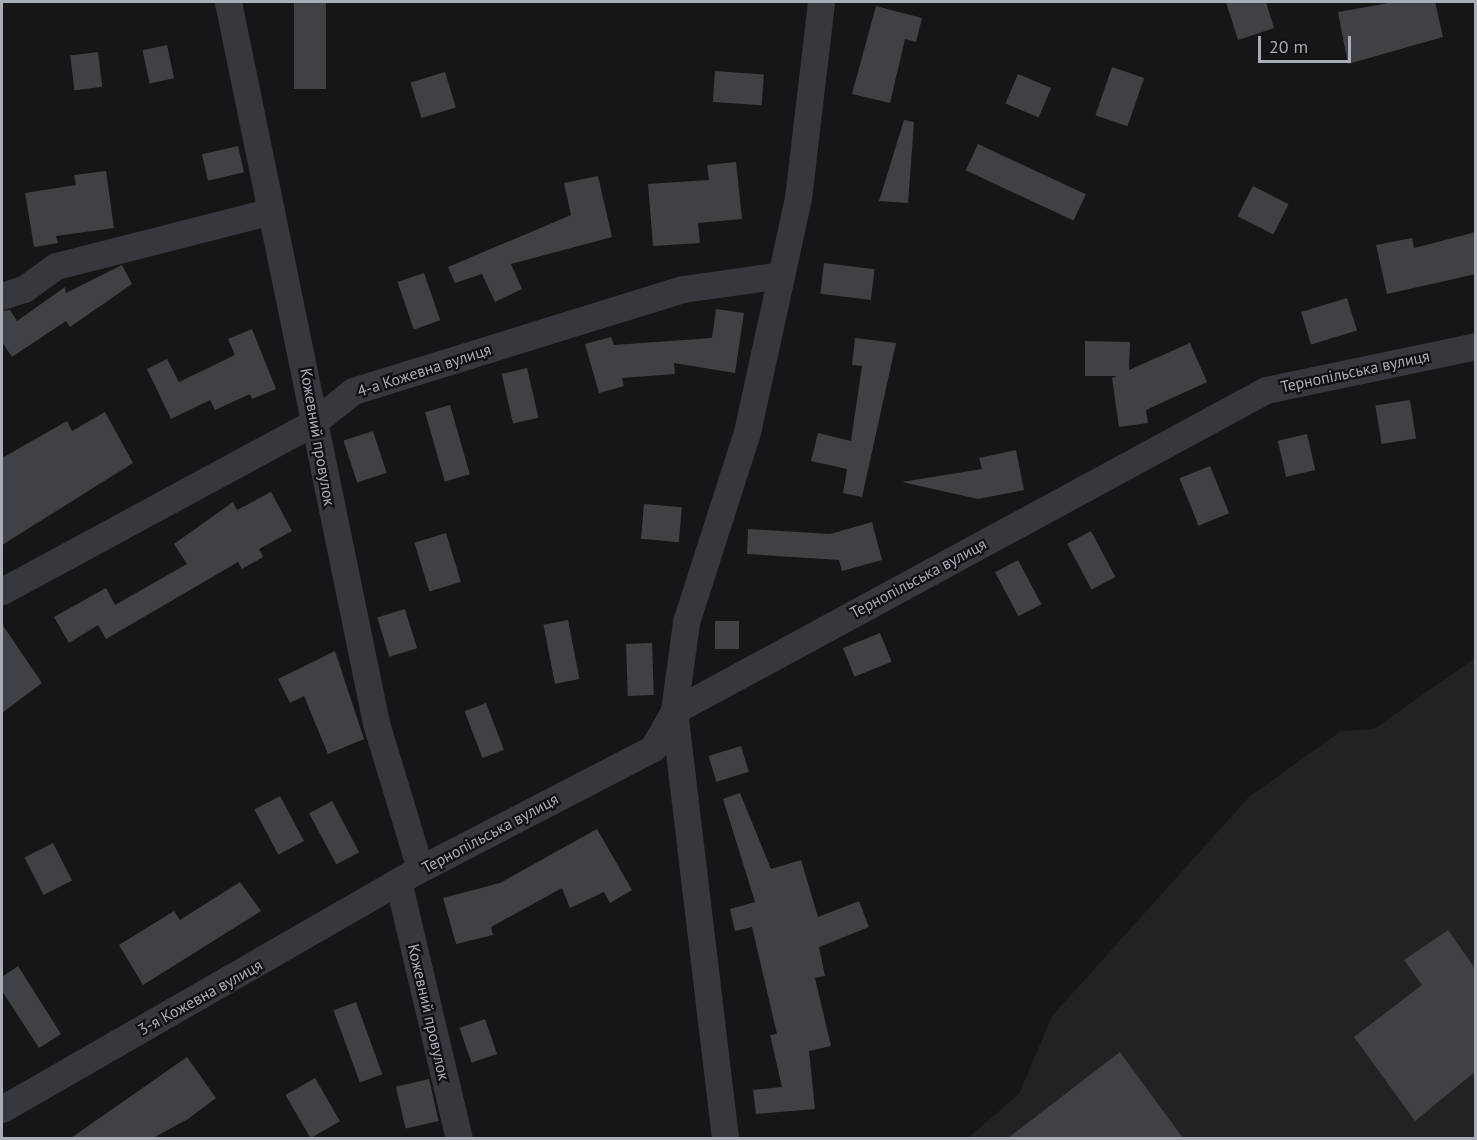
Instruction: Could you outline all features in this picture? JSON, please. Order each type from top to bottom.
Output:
[{"type":"street","name":"Кожевний провулок","points":[[228,2],[317,420],[333,525],[409,877],[459,1138]]},
{"type":"street","points":[[725,1138],[674,711],[686,622],[747,432],[798,198],[820,2]]},
{"type":"street","points":[[2,296],[24,289],[57,266],[271,211]]},
{"type":"street","name":"4-а Кожевна вулиця","points":[[2,591],[317,420],[353,391],[683,289],[781,275]]},
{"type":"street","name":"Тернопільська вулиця","points":[[409,877],[652,748],[674,711],[1266,390],[1476,346]]},
{"type":"street","name":"3-я Кожевна вулиця","points":[[2,1108],[409,877]]},
{"type":"shaded area","points":[[1475,658],[1475,1138],[968,1138],[1019,1094],[1052,1016],[1249,797],[1341,731],[1374,729]]},
{"type":"building","points":[[294,2],[326,2],[326,89],[294,89]]},
{"type":"building","points":[[1226,2],[1266,2],[1274,28],[1238,40]]},
{"type":"building","points":[[1394,2],[1435,2],[1443,37],[1348,64],[1338,12]]},
{"type":"building","points":[[876,6],[922,18],[916,42],[905,39],[890,103],[852,94]]},
{"type":"building","points":[[167,45],[174,78],[150,83],[143,50]]},
{"type":"building","points":[[98,52],[102,87],[74,90],[70,55]]},
{"type":"building","points":[[1112,67],[1144,78],[1128,126],[1095,115]]},
{"type":"building","points":[[715,71],[764,74],[762,105],[713,102]]},
{"type":"building","points":[[445,72],[456,107],[421,118],[411,83]]},
{"type":"building","points":[[1018,74],[1051,88],[1039,118],[1005,103]]},
{"type":"building","points":[[904,120],[914,122],[908,203],[879,201]]},
{"type":"building","points":[[978,144],[1086,194],[1074,221],[966,170]]},
{"type":"building","points":[[238,146],[244,172],[208,181],[202,154]]},
{"type":"building","points":[[736,162],[742,219],[698,223],[700,243],[653,246],[648,184],[709,180],[707,165]]},
{"type":"building","points":[[106,171],[114,228],[56,236],[58,243],[34,247],[25,193],[76,185],[74,175]]},
{"type":"building","points":[[598,176],[612,237],[511,264],[522,289],[495,302],[482,274],[455,283],[448,267],[571,215],[564,183]]},
{"type":"building","points":[[1253,186],[1289,204],[1273,234],[1238,216]]},
{"type":"building","points":[[1476,232],[1476,274],[1387,294],[1376,245],[1412,238],[1414,248]]},
{"type":"building","points":[[824,263],[875,269],[871,300],[820,294]]},
{"type":"building","points":[[122,265],[132,284],[70,327],[66,321],[12,357],[2,342],[2,311],[10,310],[17,321],[65,287],[66,293]]},
{"type":"building","points":[[424,273],[440,320],[414,329],[398,282]]},
{"type":"building","points":[[1347,298],[1357,331],[1311,345],[1301,312]]},
{"type":"building","points":[[716,309],[744,313],[735,373],[674,363],[675,374],[622,378],[624,386],[599,393],[585,344],[611,337],[614,345],[712,338]]},
{"type":"building","points":[[252,329],[276,389],[252,399],[250,394],[215,410],[210,400],[171,419],[147,369],[167,359],[179,382],[235,355],[228,339]]},
{"type":"building","points":[[855,338],[896,343],[862,497],[843,493],[847,469],[811,461],[818,433],[851,441],[862,366],[852,365]]},
{"type":"building","points":[[1085,341],[1130,342],[1129,370],[1190,343],[1207,382],[1146,410],[1148,423],[1119,427],[1112,378],[1117,376],[1085,376]]},
{"type":"building","points":[[527,368],[538,418],[513,424],[502,374]]},
{"type":"building","points":[[1410,400],[1416,439],[1382,444],[1375,405]]},
{"type":"building","points":[[450,405],[470,474],[445,481],[425,412]]},
{"type":"building","points":[[105,412],[133,463],[2,545],[2,458],[67,421],[72,431]]},
{"type":"building","points":[[373,431],[387,473],[357,482],[344,441]]},
{"type":"building","points":[[1307,434],[1315,470],[1286,477],[1278,441]]},
{"type":"building","points":[[1016,450],[1024,490],[978,499],[902,482],[982,469],[979,458]]},
{"type":"building","points":[[1210,466],[1229,513],[1199,526],[1179,478]]},
{"type":"building","points":[[271,492],[292,531],[259,549],[263,557],[242,569],[238,562],[106,639],[98,625],[69,643],[54,617],[106,588],[115,605],[187,564],[174,544],[233,502],[237,510]]},
{"type":"building","points":[[644,504],[682,507],[679,542],[641,539]]},
{"type":"building","points":[[872,522],[882,560],[842,571],[839,560],[747,554],[748,529],[830,534]]},
{"type":"building","points":[[1091,531],[1115,577],[1092,590],[1067,544]]},
{"type":"building","points":[[446,533],[461,582],[429,591],[414,543]]},
{"type":"building","points":[[1018,560],[1041,604],[1019,616],[995,572]]},
{"type":"building","points":[[405,609],[417,648],[389,657],[377,617]]},
{"type":"building","points":[[568,620],[579,679],[555,684],[543,625]]},
{"type":"building","points":[[715,621],[739,621],[739,649],[715,649]]},
{"type":"building","points":[[2,624],[42,683],[2,713]]},
{"type":"building","points":[[880,633],[892,662],[855,677],[843,648]]},
{"type":"building","points":[[652,643],[654,695],[628,696],[626,644]]},
{"type":"building","points":[[335,651],[364,739],[328,754],[304,696],[290,703],[278,679]]},
{"type":"building","points":[[486,703],[504,750],[482,758],[465,711]]},
{"type":"building","points":[[741,746],[749,772],[716,782],[708,756]]},
{"type":"building","points":[[740,793],[771,869],[801,860],[818,917],[859,901],[869,927],[819,947],[825,976],[815,978],[831,1046],[809,1051],[815,1109],[756,1114],[753,1090],[782,1087],[770,1035],[777,1034],[752,927],[735,931],[730,909],[755,902],[723,799]]},
{"type":"building","points":[[280,796],[304,841],[278,855],[254,810]]},
{"type":"building","points":[[332,801],[359,852],[336,864],[309,813]]},
{"type":"building","points":[[597,829],[632,890],[610,903],[604,892],[570,908],[562,888],[491,927],[493,935],[456,944],[443,898],[500,883]]},
{"type":"building","points":[[53,843],[72,880],[44,895],[24,858]]},
{"type":"building","points":[[240,882],[261,911],[143,985],[119,945],[174,911],[180,920]]},
{"type":"building","points":[[1448,930],[1476,970],[1476,1071],[1415,1121],[1354,1037],[1422,985],[1404,960]]},
{"type":"building","points":[[18,966],[61,1034],[39,1048],[2,991],[2,977]]},
{"type":"building","points":[[356,1002],[382,1074],[360,1083],[333,1010]]},
{"type":"building","points":[[485,1019],[497,1054],[472,1063],[459,1028]]},
{"type":"building","points":[[1120,1052],[1183,1138],[1008,1138]]},
{"type":"building","points":[[187,1057],[216,1098],[188,1119],[153,1138],[71,1138]]},
{"type":"building","points":[[315,1078],[340,1121],[310,1138],[286,1095]]},
{"type":"building","points":[[429,1079],[439,1121],[406,1129],[396,1087]]}]
